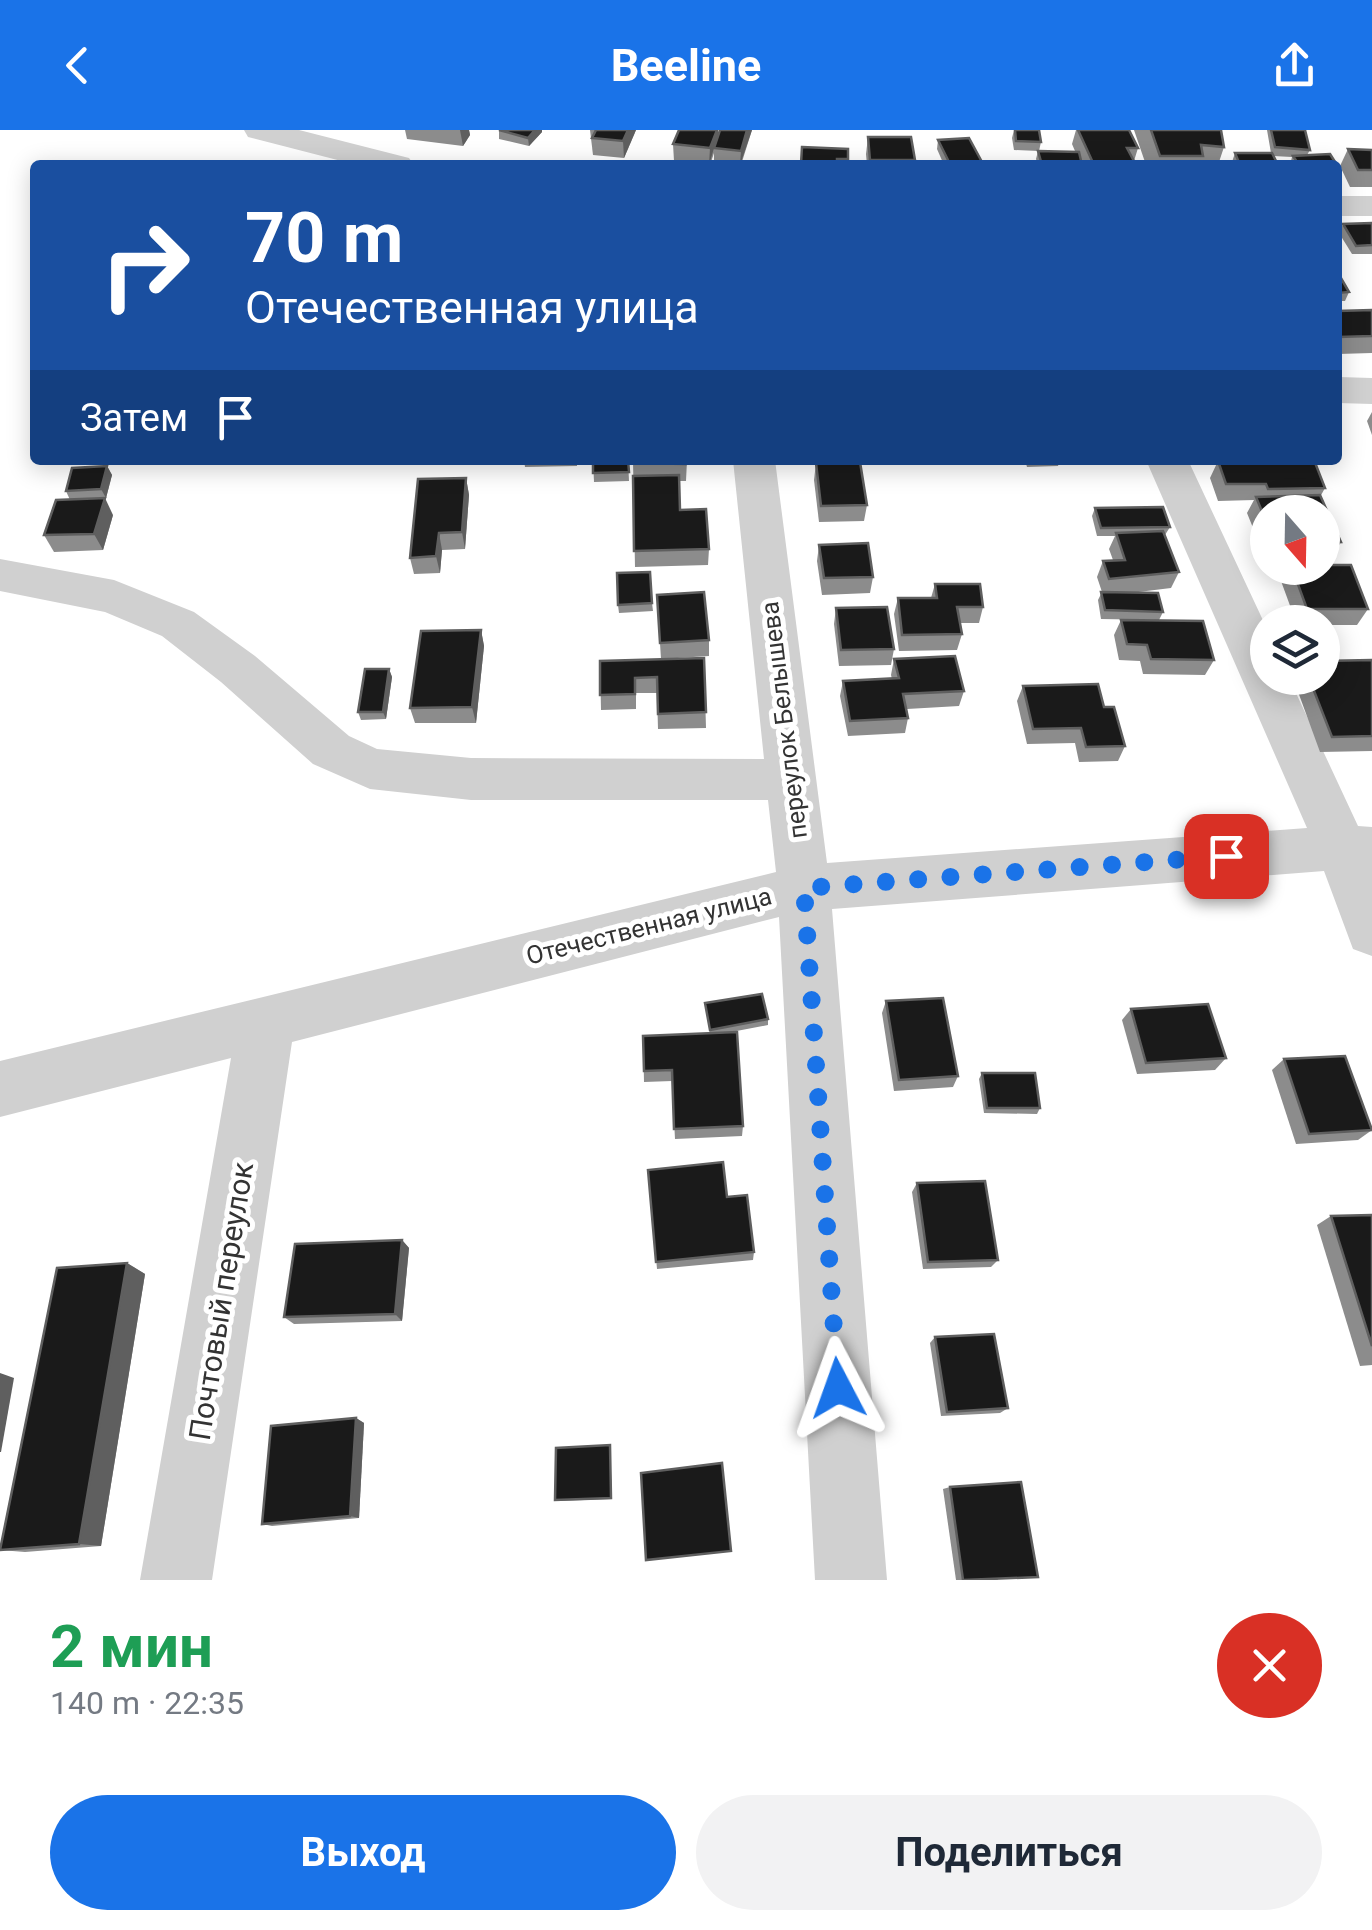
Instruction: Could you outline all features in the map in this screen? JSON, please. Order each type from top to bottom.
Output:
[{"type":"street","points":[[260,130],[377,160]]},
{"type":"street","points":[[1342,206],[1372,206]]},
{"type":"street","points":[[1342,390],[1372,391]]},
{"type":"street","name":"переулок Белышева","points":[[755,465],[804,888],[851,1580]]},
{"type":"street","points":[[1169,465],[1357,848],[1372,932]]},
{"type":"street","points":[[0,575],[114,598],[178,624],[238,669],[331,750],[370,770],[471,779],[791,780]]},
{"type":"street","name":"Отечественная улица","points":[[0,1089],[804,888],[1357,848]]},
{"type":"street","name":"Почтовый переулок","points":[[176,1580],[266,1022]]},
{"type":"building","points":[[499,130],[535,130],[528,138]]},
{"type":"building","points":[[596,130],[628,130],[623,141],[592,138]]},
{"type":"building","points":[[679,130],[717,130],[710,148],[673,144]]},
{"type":"building","points":[[720,130],[747,130],[741,151],[714,148]]},
{"type":"building","points":[[1015,130],[1039,130],[1041,142],[1016,141]]},
{"type":"building","points":[[1078,130],[1129,130],[1138,148],[1127,148],[1133,160],[1092,160]]},
{"type":"building","points":[[1151,130],[1221,130],[1224,147],[1201,145],[1203,156],[1160,156]]},
{"type":"building","points":[[1271,130],[1305,130],[1310,150],[1275,147]]},
{"type":"building","points":[[868,137],[911,137],[915,160],[870,160]]},
{"type":"building","points":[[969,138],[981,160],[948,160],[938,140]]},
{"type":"building","points":[[802,147],[848,149],[848,159],[801,160]]},
{"type":"building","points":[[1348,149],[1372,150],[1372,170],[1358,170]]},
{"type":"building","points":[[1038,151],[1079,152],[1081,160],[1041,160]]},
{"type":"building","points":[[1235,153],[1272,153],[1276,160],[1238,160]]},
{"type":"building","points":[[1330,154],[1334,160],[1296,160],[1293,156]]},
{"type":"building","points":[[1372,223],[1372,245],[1356,246],[1343,224]]},
{"type":"building","points":[[1372,310],[1372,336],[1342,337],[1342,311]]},
{"type":"building","points":[[593,465],[628,465],[629,472],[593,473]]},
{"type":"building","points":[[816,465],[860,465],[867,505],[821,506]]},
{"type":"building","points":[[1219,465],[1316,465],[1325,488],[1268,489],[1266,484],[1226,484]]},
{"type":"building","points":[[107,466],[101,489],[66,491],[72,468]]},
{"type":"building","points":[[679,475],[680,510],[706,509],[709,549],[634,551],[633,476]]},
{"type":"building","points":[[466,478],[462,532],[439,533],[436,556],[410,558],[418,479]]},
{"type":"building","points":[[105,498],[94,534],[44,535],[56,500]]},
{"type":"building","points":[[1163,507],[1170,527],[1101,528],[1095,508]]},
{"type":"building","points":[[1163,531],[1179,572],[1109,579],[1103,561],[1125,560],[1116,533]]},
{"type":"building","points":[[868,543],[873,577],[824,578],[819,545]]},
{"type":"building","points":[[1340,565],[1351,565],[1368,609],[1340,609],[1340,605],[1306,605],[1298,585],[1340,585]]},
{"type":"building","points":[[650,572],[652,603],[618,605],[617,573]]},
{"type":"building","points":[[935,584],[980,584],[983,607],[957,607],[962,634],[902,635],[898,598],[937,598]]},
{"type":"building","points":[[704,592],[709,640],[660,643],[657,595]]},
{"type":"building","points":[[1101,592],[1158,593],[1163,612],[1105,610]]},
{"type":"building","points":[[887,607],[894,649],[841,650],[836,608]]},
{"type":"building","points":[[1121,620],[1203,621],[1214,660],[1151,659],[1147,645],[1127,644]]},
{"type":"building","points":[[481,630],[472,707],[410,708],[421,631]]},
{"type":"building","points":[[955,656],[964,691],[903,694],[908,718],[850,721],[843,681],[899,678],[894,659]]},
{"type":"building","points":[[704,658],[706,712],[658,714],[657,677],[635,678],[635,694],[600,695],[600,661]]},
{"type":"building","points":[[1372,660],[1372,736],[1332,737],[1316,695],[1340,695],[1340,661]]},
{"type":"building","points":[[365,669],[389,669],[383,712],[358,712]]},
{"type":"building","points":[[1098,684],[1104,707],[1114,707],[1125,746],[1086,747],[1081,728],[1033,729],[1023,686]]},
{"type":"building","points":[[762,994],[768,1019],[710,1030],[705,1003]]},
{"type":"building","points":[[943,998],[958,1076],[899,1080],[886,1001]]},
{"type":"building","points":[[1208,1004],[1226,1058],[1146,1063],[1131,1009]]},
{"type":"building","points":[[737,1032],[743,1126],[674,1129],[672,1070],[644,1071],[643,1036]]},
{"type":"building","points":[[1345,1056],[1372,1130],[1309,1134],[1284,1059]]},
{"type":"building","points":[[982,1073],[1035,1073],[1040,1108],[987,1108]]},
{"type":"building","points":[[723,1162],[727,1197],[747,1195],[754,1252],[656,1262],[648,1170]]},
{"type":"building","points":[[985,1181],[998,1260],[928,1262],[917,1183]]},
{"type":"building","points":[[1372,1215],[1372,1346],[1331,1216]]},
{"type":"building","points":[[402,1240],[395,1314],[284,1317],[295,1244]]},
{"type":"building","points":[[127,1263],[79,1544],[0,1550],[57,1268]]},
{"type":"building","points":[[994,1334],[1008,1408],[947,1412],[935,1337]]},
{"type":"building","points":[[356,1418],[350,1516],[262,1524],[271,1426]]},
{"type":"building","points":[[610,1445],[611,1498],[555,1500],[556,1448]]},
{"type":"building","points":[[722,1463],[731,1551],[646,1560],[641,1473]]},
{"type":"building","points":[[1021,1482],[1038,1577],[963,1580],[950,1487]]},
{"type":"route","points":[[838,1388],[804,888],[1226,856]]}]
